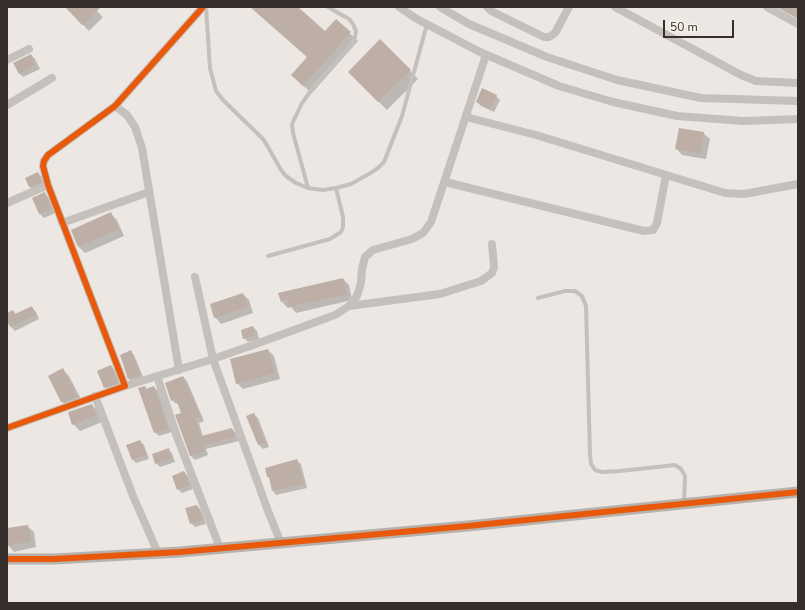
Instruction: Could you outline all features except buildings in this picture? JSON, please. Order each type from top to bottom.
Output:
[{"type":"street","points":[[125,386],[48,185],[43,166],[44,160],[48,155],[115,106],[204,7]]},
{"type":"street","points":[[440,7],[469,24],[547,57],[616,80],[701,98],[798,101]]},
{"type":"street","points":[[488,7],[491,11],[544,37],[549,37],[555,33],[569,7]]},
{"type":"street","points":[[615,7],[741,75],[756,81],[798,83]]},
{"type":"street","points":[[767,7],[798,24]]},
{"type":"street","points":[[401,8],[427,24],[486,55],[559,86],[613,102],[677,116],[743,121],[798,119]]},
{"type":"street","points":[[7,60],[30,49]]},
{"type":"street","points":[[7,428],[95,396],[213,359],[335,315],[349,306],[356,296],[365,257],[373,250],[412,239],[423,233],[431,222],[486,55]]},
{"type":"street","points":[[7,105],[52,78]]},
{"type":"street","points":[[115,106],[126,115],[135,127],[142,148],[179,370]]},
{"type":"street","points":[[466,117],[536,136],[724,193],[744,194],[798,184]]},
{"type":"street","points":[[445,182],[644,231],[653,230],[657,223],[666,175]]},
{"type":"street","points":[[7,203],[48,185]]},
{"type":"street","points":[[62,223],[149,192]]},
{"type":"street","points":[[349,306],[440,294],[481,281],[492,273],[494,267],[492,244]]},
{"type":"street","points":[[195,277],[213,359],[268,511],[282,543]]},
{"type":"street","points":[[157,376],[176,434],[220,548]]},
{"type":"street","points":[[95,396],[133,496],[158,553]]},
{"type":"street","points":[[7,559],[54,559],[158,553],[282,543],[468,526],[798,492]]},
{"type":"lane","points":[[204,7],[210,68],[216,91],[223,100],[263,139],[281,170],[296,183],[308,188],[323,190],[351,184],[369,174],[384,162],[402,116],[427,24]]},
{"type":"lane","points":[[308,188],[293,133],[292,124],[302,102],[352,44],[356,37],[356,31],[349,19],[328,7]]},
{"type":"lane","points":[[268,256],[330,239],[341,232],[343,227],[343,217],[336,188]]},
{"type":"lane","points":[[538,298],[565,291],[575,291],[582,296],[586,306],[590,454],[591,464],[595,470],[602,472],[620,471],[675,465],[681,468],[685,476],[684,503]]},
{"type":"cycle path","points":[[7,428],[125,386],[48,185],[43,166],[44,161],[48,155],[115,106],[203,7]]},
{"type":"cycle path","points":[[7,559],[54,559],[180,552],[468,526],[798,492]]}]
